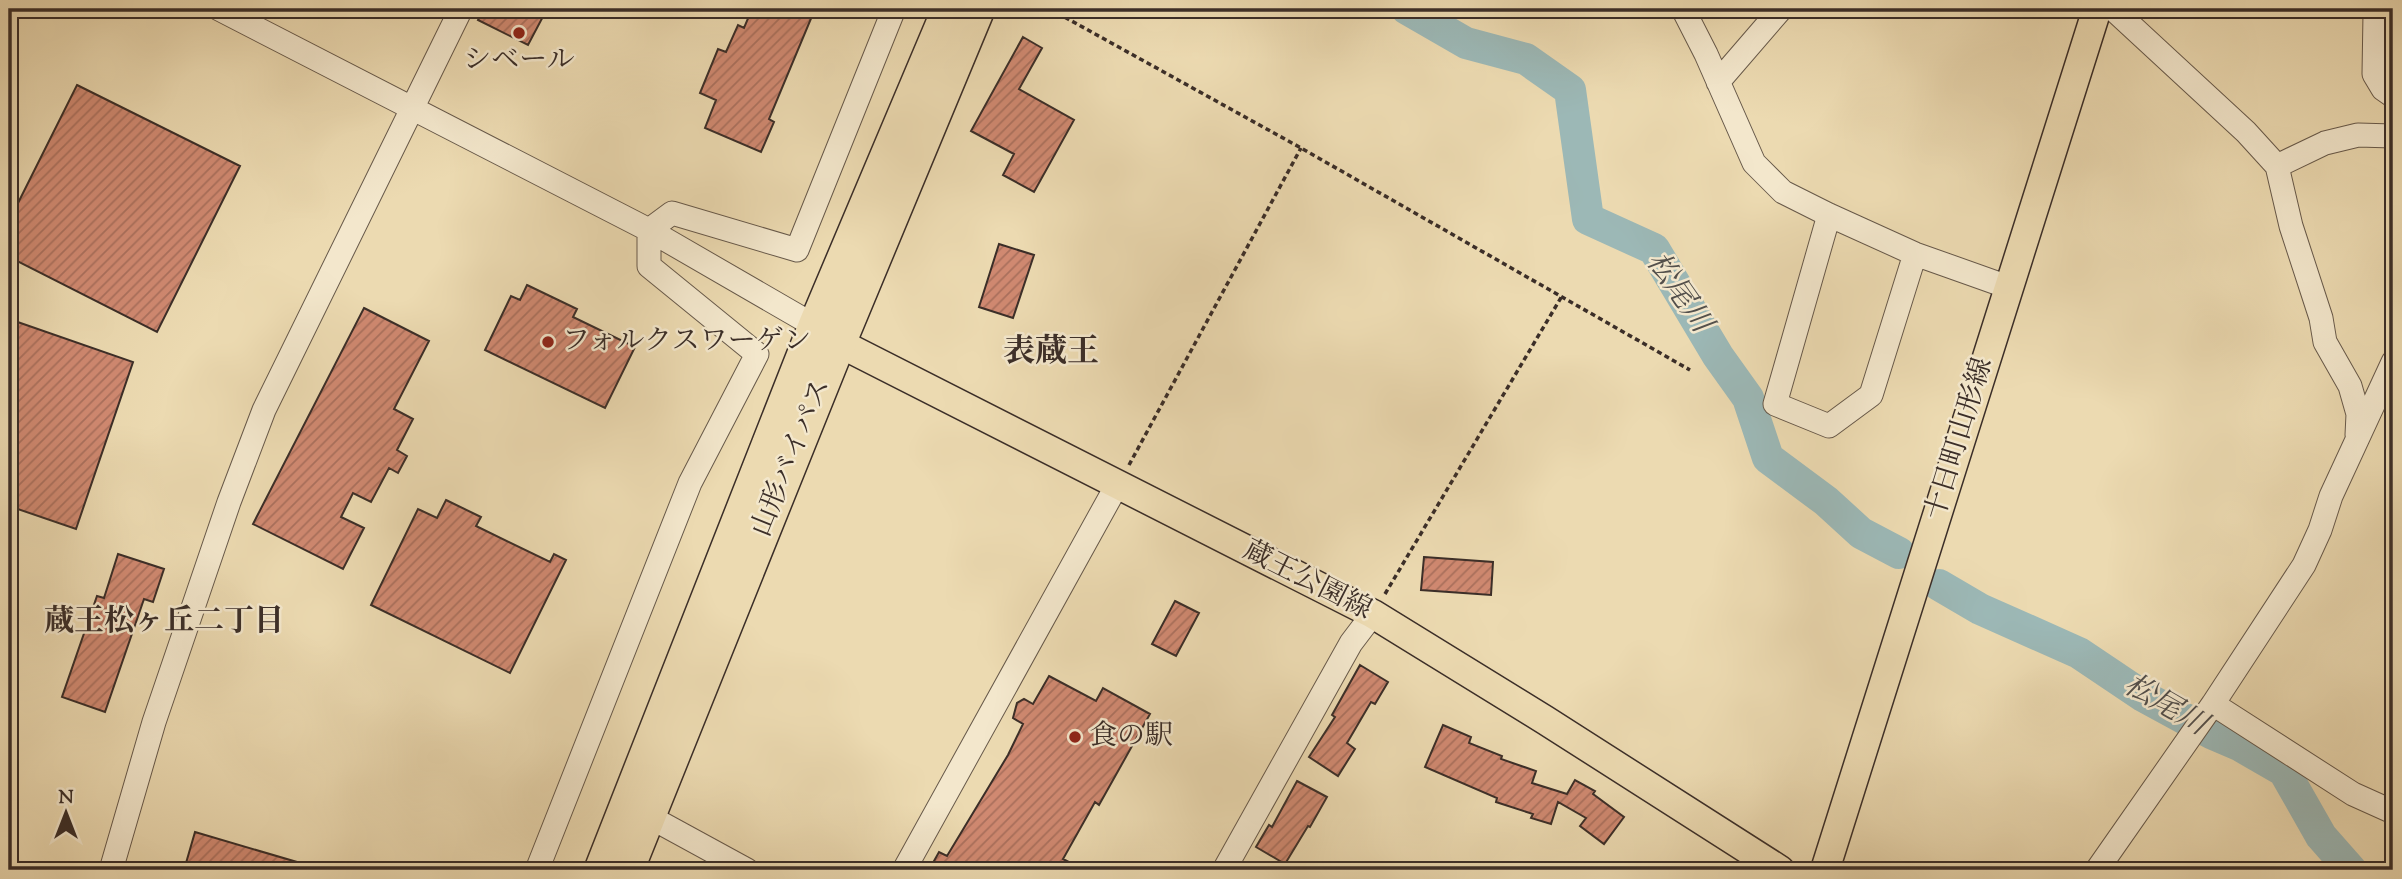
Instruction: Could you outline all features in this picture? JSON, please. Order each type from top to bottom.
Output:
[{"type":"highway","name":"山形バイパス","points":[[626,870],[949,9]]},
{"type":"highway","name":"山形バイパス","points":[[601,870],[827,334],[978,9]]},
{"type":"main road","name":"十日町山形線","points":[[1825,870],[2097,9]]},
{"type":"main road","name":"蔵王公園線","points":[[827,334],[1373,614],[1780,870]]},
{"type":"street","points":[[219,9],[649,230],[827,334]]},
{"type":"street","points":[[111,870],[154,722],[229,502],[264,410],[461,9]]},
{"type":"street","points":[[649,230],[672,213],[797,250],[894,9]]},
{"type":"street","points":[[1683,9],[1754,163],[1783,192],[1915,254],[2008,287]]},
{"type":"street","points":[[1718,82],[1781,9]]},
{"type":"street","points":[[2113,9],[2246,132],[2277,166],[2291,226],[2321,318],[2325,342],[2350,386],[2358,414],[2357,441]]},
{"type":"street","points":[[2373,9],[2374,74],[2383,89],[2393,96]]},
{"type":"street","points":[[2277,166],[2325,143],[2358,135],[2393,136]]},
{"type":"street","points":[[1829,215],[1775,404],[1829,426],[1871,395],[1915,254]]},
{"type":"street","points":[[537,870],[690,482],[757,354],[649,265],[649,230]]},
{"type":"street","points":[[2097,870],[2213,704],[2304,565],[2320,530],[2331,496],[2393,362]]},
{"type":"street","points":[[904,870],[1118,485]]},
{"type":"street","points":[[1224,870],[1351,643],[1373,614]]},
{"type":"street","points":[[2213,704],[2353,794],[2393,812]]},
{"type":"street","points":[[648,816],[747,870]]},
{"type":"path","points":[[1050,9],[1301,148],[1690,370]]},
{"type":"path","points":[[1118,485],[1301,148]]},
{"type":"path","points":[[1373,614],[1562,296]]},
{"type":"building","name":"シベール","points":[[484,9],[547,9],[528,45],[478,20]]},
{"type":"building","points":[[752,9],[815,9],[769,119],[774,122],[761,152],[705,128],[716,100],[700,93],[718,49],[726,52],[738,25],[744,28]]},
{"type":"building","points":[[1023,37],[1042,48],[1019,89],[1074,120],[1034,192],[1003,175],[1014,154],[971,131]]},
{"type":"building","points":[[77,85],[240,166],[157,332],[9,257],[9,221]]},
{"type":"building","points":[[999,244],[1034,255],[1013,318],[979,307]]},
{"type":"building","points":[[527,285],[577,309],[573,317],[635,347],[605,408],[485,350],[511,296],[520,300]]},
{"type":"building","points":[[364,308],[429,341],[394,409],[413,419],[397,450],[407,456],[398,473],[389,468],[371,502],[353,493],[341,517],[364,528],[343,569],[253,524]]},
{"type":"building","points":[[9,319],[133,362],[76,529],[9,506]]},
{"type":"building","points":[[446,500],[481,517],[476,526],[550,562],[554,554],[566,560],[510,673],[371,605],[418,509],[437,518]]},
{"type":"building","points":[[118,554],[164,569],[153,602],[144,599],[105,712],[62,697],[97,596],[104,598]]},
{"type":"building","points":[[1424,557],[1493,562],[1491,595],[1421,590]]},
{"type":"building","points":[[1175,601],[1199,613],[1176,656],[1152,644]]},
{"type":"building","points":[[1360,665],[1388,682],[1375,704],[1371,702],[1347,743],[1355,749],[1338,776],[1309,757],[1335,717],[1332,715]]},
{"type":"building","points":[[1049,676],[1096,701],[1103,688],[1150,714],[1099,805],[1095,802],[1063,859],[1084,870],[929,870],[939,852],[947,856],[1008,755],[1023,724],[1013,718],[1017,703],[1024,699],[1033,704]]},
{"type":"building","points":[[1443,725],[1471,737],[1469,743],[1502,756],[1501,759],[1536,771],[1532,783],[1567,794],[1575,780],[1595,791],[1593,794],[1624,817],[1604,844],[1580,826],[1586,818],[1558,802],[1551,824],[1531,818],[1533,814],[1496,802],[1497,798],[1425,767]]},
{"type":"building","points":[[1297,781],[1327,797],[1285,864],[1256,847],[1269,825],[1272,827]]},
{"type":"building","points":[[195,832],[314,867],[313,870],[184,870]]},
{"type":"waterway","name":"松尾川","points":[[1407,9],[1466,43],[1526,59],[1570,90],[1588,219],[1654,249],[1718,356],[1748,398],[1768,458],[1826,501],[1861,533],[1899,553]]},
{"type":"waterway","name":"松尾川","points":[[1939,585],[1980,609],[2079,653],[2143,696],[2284,771],[2321,836],[2351,870]]},
{"type":"place","name":"シベール","points":[[519,33]]},
{"type":"place","name":"フォルクスワーゲン","points":[[548,342]]},
{"type":"place","name":"食の駅","points":[[1075,737]]},
{"type":"district","name":"表蔵王","points":[[1051,353]]},
{"type":"district","name":"蔵王松ヶ丘二丁目","points":[[164,622]]}]
